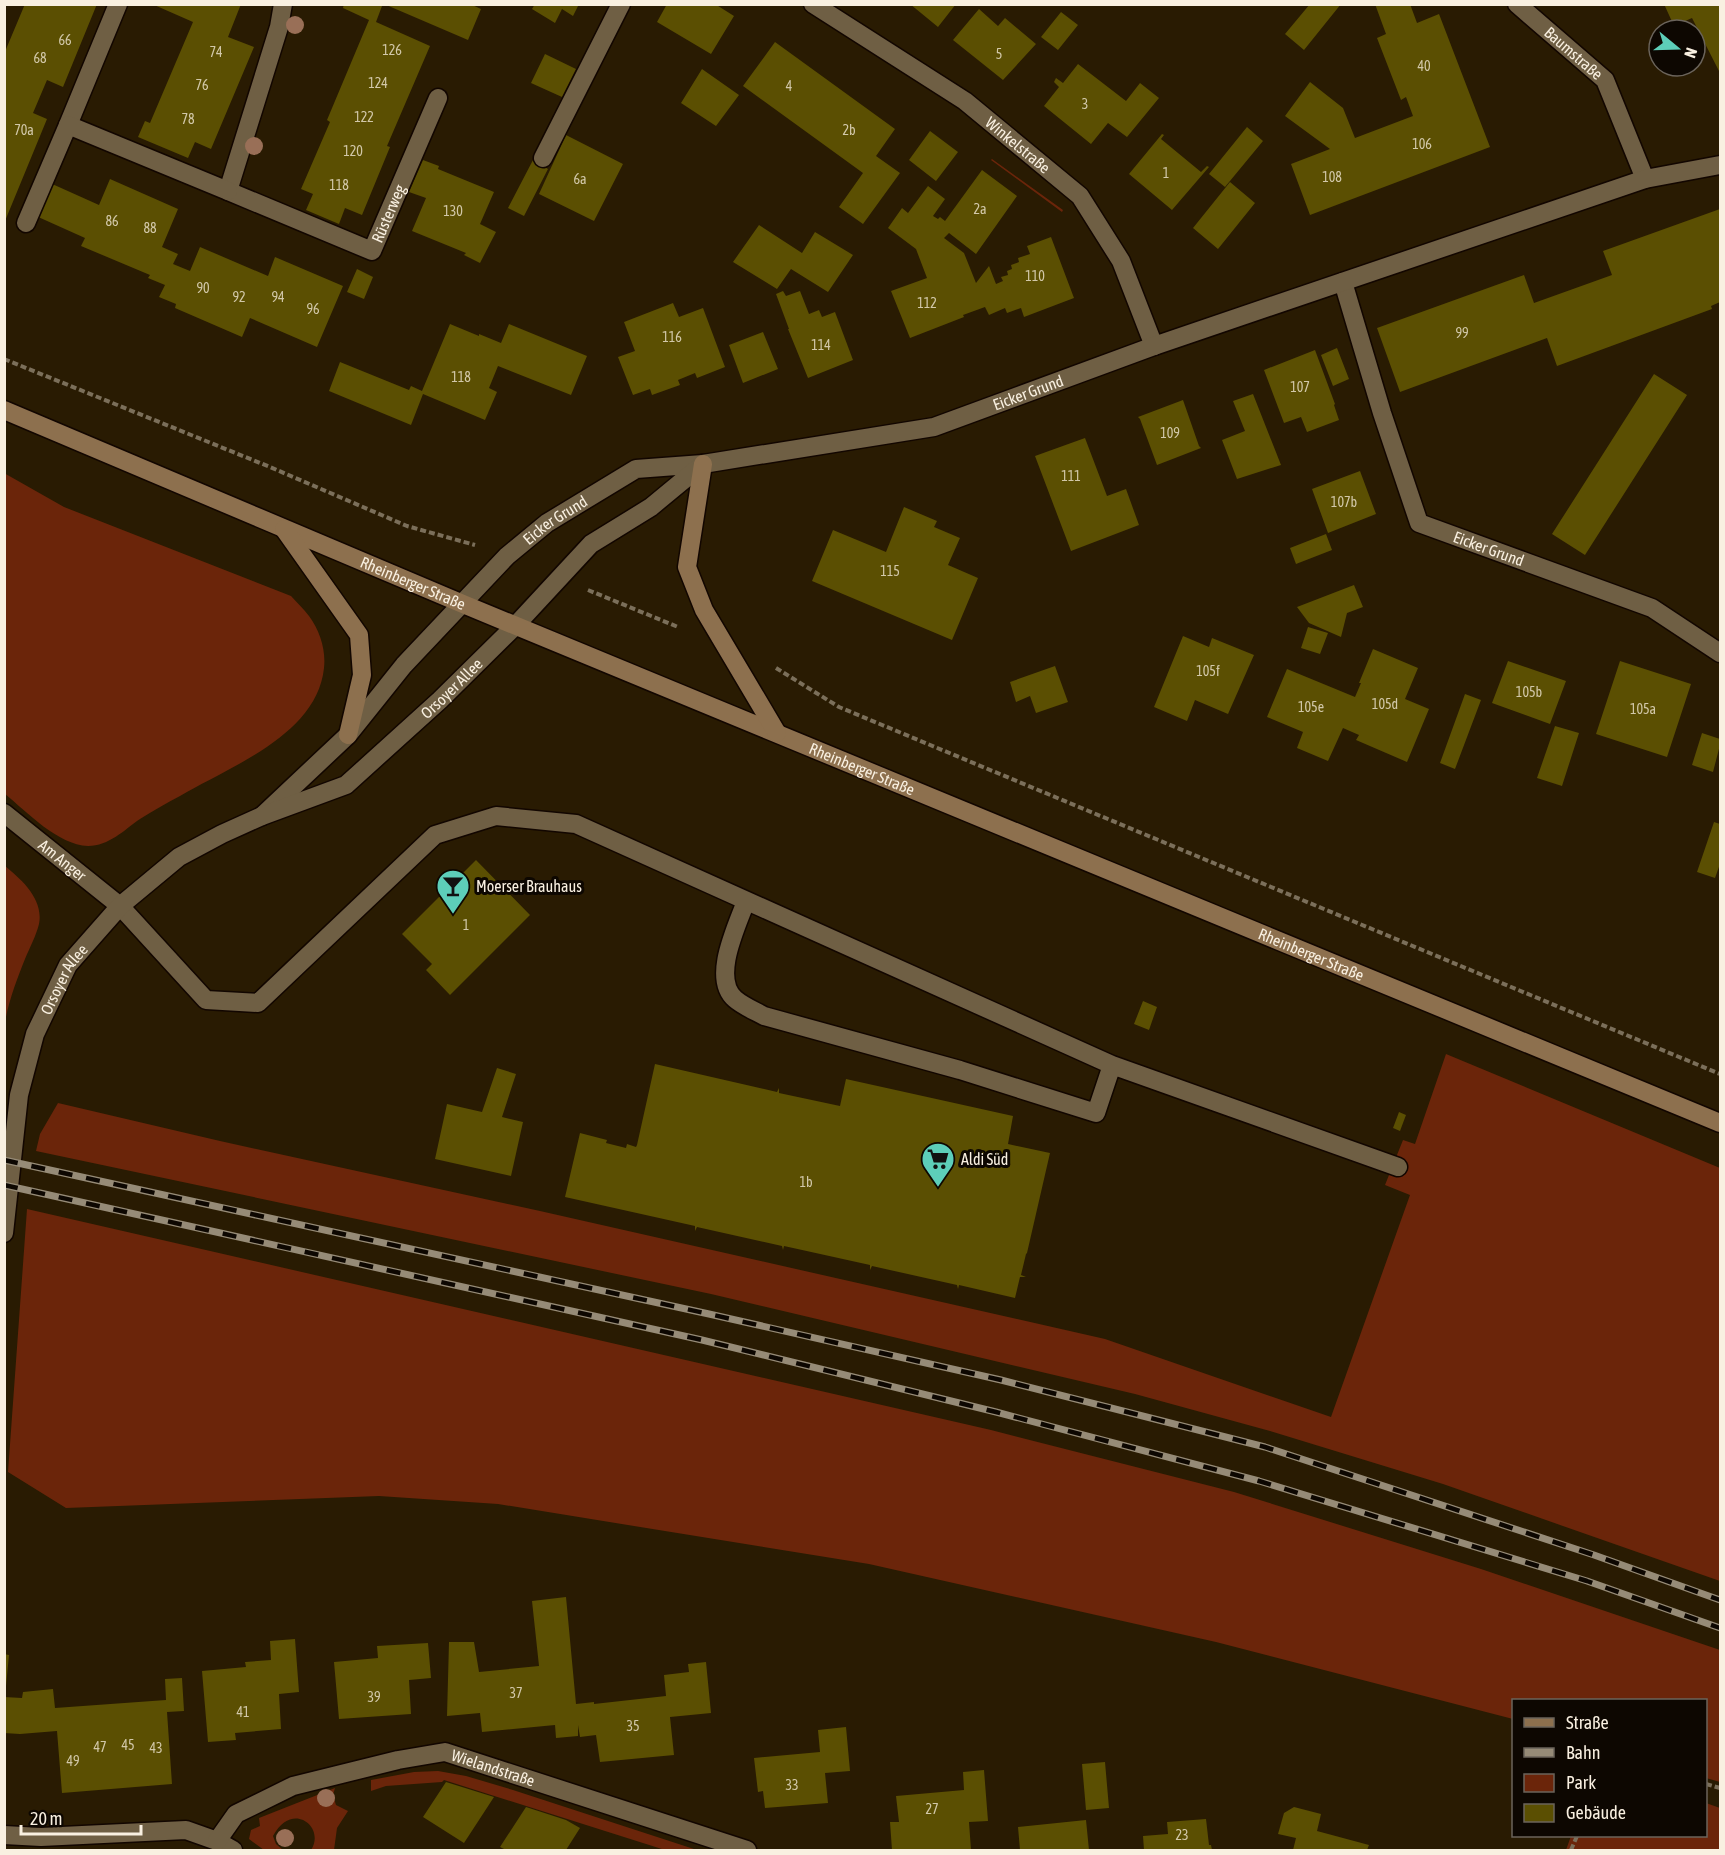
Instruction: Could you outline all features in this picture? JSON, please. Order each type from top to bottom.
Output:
[{"type":"main road","name":"Rheinberger Straße","points":[[4,410],[515,626],[1720,1123]]},
{"type":"main road","points":[[703,464],[687,567],[704,610],[777,734]]},
{"type":"main road","points":[[283,527],[359,635],[362,675],[348,735]]},
{"type":"street","points":[[26,223],[118,4]]},
{"type":"street","points":[[228,190],[279,27],[283,4]]},
{"type":"street","points":[[543,158],[621,4]]},
{"type":"street","name":"Winkelstraße","points":[[813,4],[965,101],[1080,196],[1121,261],[1154,346]]},
{"type":"street","name":"Baumstraße","points":[[1517,4],[1605,80],[1645,179]]},
{"type":"street","name":"Rüsterweg","points":[[68,126],[228,190],[372,252],[438,98]]},
{"type":"street","name":"Eicker Grund","points":[[463,604],[507,556],[547,523],[636,469],[703,464],[934,427],[1154,346],[1645,179],[1720,165]]},
{"type":"street","name":"Eicker Grund","points":[[1343,282],[1382,414],[1419,523],[1652,608],[1720,653]]},
{"type":"street","points":[[515,626],[591,544],[651,507],[703,464]]},
{"type":"street","name":"Orsoyer Allee","points":[[262,816],[348,735],[404,665],[463,604]]},
{"type":"street","name":"Orsoyer Allee","points":[[4,1233],[20,1095],[35,1034],[68,965],[120,906],[179,857],[262,816],[346,785],[440,700],[515,626]]},
{"type":"street","name":"Am Anger","points":[[4,813],[120,906],[206,1000],[258,1003],[435,835],[496,816],[576,825],[1112,1065],[1398,1167]]},
{"type":"street","points":[[746,901],[725,962],[724,977],[727,989],[735,999],[764,1016],[960,1070],[1096,1113],[1112,1065]]},
{"type":"street","name":"Wielandstraße","points":[[217,1841],[236,1814],[293,1786],[398,1760],[445,1752],[747,1851]]},
{"type":"street","points":[[4,1835],[41,1837],[186,1830],[217,1841],[233,1851]]},
{"type":"path","points":[[4,359],[270,466],[408,526],[507,556]]},
{"type":"path","points":[[559,578],[727,648]]},
{"type":"path","points":[[774,668],[850,711],[1720,1074]]},
{"type":"green space","points":[[991,160],[1063,210],[1062,212]]},
{"type":"green space","points":[[4,473],[64,507],[291,596],[313,622],[324,654],[324,668],[318,692],[306,712],[289,730],[268,746],[160,807],[116,837],[103,843],[88,846],[65,840],[33,818],[5,794]]},
{"type":"green space","points":[[5,866],[18,877],[35,898],[40,915],[38,928],[16,982],[5,1022]]},
{"type":"green space","points":[[1446,1054],[1720,1168],[1720,1581],[1443,1484],[1270,1431],[1135,1394],[711,1294],[36,1151],[40,1134],[58,1103],[1105,1339],[1331,1417],[1410,1195],[1385,1185],[1403,1140],[1415,1144]]},
{"type":"green space","points":[[27,1209],[991,1430],[1234,1492],[1481,1569],[1720,1650],[1720,1782],[1707,1778],[1707,1699],[1512,1699],[1512,1719],[1216,1642],[869,1564],[498,1504],[379,1496],[66,1508],[8,1472]]},
{"type":"green space","points":[[438,1771],[466,1776],[513,1790],[697,1850],[665,1850],[444,1780],[386,1786],[371,1791],[371,1780],[414,1772]]},
{"type":"green space","points":[[335,1788],[333,1795],[336,1805],[348,1811],[337,1828],[334,1850],[311,1850],[314,1833],[311,1826],[297,1819],[289,1820],[281,1825],[273,1836],[276,1844],[283,1850],[264,1850],[249,1839],[251,1830],[260,1826],[259,1818]]},
{"type":"green space","points":[[1707,1803],[1720,1808],[1720,1850],[1566,1850],[1571,1837],[1707,1837]]},
{"type":"building","points":[[25,4],[97,4],[63,87],[47,80],[33,113],[47,119],[5,221],[4,54]]},
{"type":"building","points":[[152,4],[241,4],[228,37],[254,47],[211,149],[195,142],[188,158],[138,137],[145,121],[150,123],[193,22]]},
{"type":"building","points":[[344,4],[379,4],[382,6],[376,22],[430,46],[387,146],[390,147],[362,215],[345,208],[339,224],[306,210],[313,194],[301,189],[330,122],[327,120],[369,20],[343,8]]},
{"type":"building","points":[[384,4],[470,4],[481,9],[468,40]]},
{"type":"building","points":[[535,4],[579,4],[573,16],[562,9],[555,23],[532,9]]},
{"type":"building","points":[[667,4],[715,4],[734,16],[711,54],[657,22]]},
{"type":"building","points":[[910,4],[956,4],[938,27]]},
{"type":"building","points":[[1310,4],[1341,4],[1304,50],[1285,34]]},
{"type":"building","points":[[1375,4],[1410,4],[1417,23],[1439,14],[1490,147],[1310,215],[1291,164],[1330,149],[1285,116],[1310,82],[1343,108],[1355,138],[1413,116],[1406,97],[1401,100],[1377,38],[1386,34]]},
{"type":"building","points":[[1664,4],[1720,4],[1719,71],[1707,47],[1707,18],[1670,18]]},
{"type":"building","points":[[979,9],[998,26],[1005,18],[1036,44],[1003,80],[953,40]]},
{"type":"building","points":[[1061,12],[1078,25],[1058,50],[1041,37]]},
{"type":"building","points":[[775,42],[895,129],[876,156],[900,173],[863,224],[839,207],[863,173],[743,86]]},
{"type":"building","points":[[545,54],[576,69],[562,97],[531,83]]},
{"type":"building","points":[[1078,64],[1126,101],[1140,83],[1159,98],[1127,137],[1108,123],[1091,144],[1044,106],[1059,87],[1054,82],[1056,78],[1063,83]]},
{"type":"building","points":[[702,69],[739,95],[716,126],[681,103]]},
{"type":"building","points":[[1247,127],[1263,141],[1225,187],[1209,174]]},
{"type":"building","points":[[930,131],[958,152],[936,181],[909,160]]},
{"type":"building","points":[[1162,134],[1164,135],[1161,139],[1201,172],[1207,166],[1209,167],[1172,210],[1129,174]]},
{"type":"building","points":[[566,135],[623,164],[594,221],[539,194]]},
{"type":"building","points":[[423,160],[439,166],[438,169],[494,192],[480,224],[496,232],[480,263],[464,255],[466,253],[412,231],[426,198],[409,192]]},
{"type":"building","points":[[533,160],[548,169],[524,216],[508,208]]},
{"type":"building","points":[[982,170],[1017,196],[976,254],[949,233],[944,238],[964,253],[976,283],[989,266],[996,284],[1003,281],[1001,277],[1008,275],[1007,271],[1012,269],[1011,265],[1019,262],[1018,258],[1030,254],[1027,246],[1051,237],[1074,298],[1024,317],[1021,308],[1007,313],[1005,308],[989,315],[985,307],[910,338],[891,291],[927,278],[916,249],[888,228],[902,208],[908,213],[928,186],[945,199],[933,216],[945,221]]},
{"type":"building","points":[[110,179],[178,209],[162,247],[178,254],[173,264],[190,271],[200,247],[268,276],[275,257],[343,286],[317,347],[250,318],[242,337],[175,308],[176,304],[159,297],[165,285],[148,278],[150,275],[81,246],[85,238],[36,216],[50,183],[99,205]]},
{"type":"building","points":[[1230,182],[1255,203],[1218,249],[1193,228]]},
{"type":"building","points":[[1720,209],[1720,302],[1711,306],[1712,309],[1557,366],[1547,338],[1400,392],[1377,328],[1524,275],[1534,303],[1612,275],[1603,251]]},
{"type":"building","points":[[759,225],[802,253],[815,232],[853,255],[828,292],[791,269],[777,289],[733,262]]},
{"type":"building","points":[[357,269],[373,277],[364,299],[347,292]]},
{"type":"building","points":[[783,291],[786,296],[800,291],[809,314],[819,310],[822,317],[835,312],[853,360],[808,378],[776,294]]},
{"type":"building","points":[[673,303],[679,317],[703,308],[725,367],[697,378],[695,373],[678,380],[680,385],[652,395],[650,389],[633,395],[618,357],[635,351],[624,322]]},
{"type":"building","points":[[450,324],[501,343],[509,324],[587,356],[571,395],[498,366],[489,388],[497,392],[485,420],[423,394],[411,425],[329,391],[340,362],[409,390],[411,386],[422,391]]},
{"type":"building","points":[[763,332],[778,369],[743,383],[729,345]]},
{"type":"building","points":[[1337,348],[1349,379],[1333,386],[1321,355]]},
{"type":"building","points":[[1315,350],[1339,420],[1307,432],[1301,417],[1284,423],[1264,370]]},
{"type":"building","points":[[1654,374],[1687,395],[1585,555],[1552,534]]},
{"type":"building","points":[[1253,394],[1281,465],[1237,479],[1222,440],[1245,431],[1233,401]]},
{"type":"building","points":[[1183,400],[1201,448],[1157,465],[1138,417]]},
{"type":"building","points":[[1085,438],[1107,496],[1126,489],[1139,525],[1071,551],[1035,456]]},
{"type":"building","points":[[1360,471],[1376,514],[1328,533],[1312,489]]},
{"type":"building","points":[[904,507],[937,521],[934,527],[960,538],[948,565],[978,578],[952,640],[812,581],[833,530],[886,552]]},
{"type":"building","points":[[1326,534],[1332,550],[1296,564],[1290,548]]},
{"type":"building","points":[[1354,585],[1363,607],[1347,613],[1341,637],[1309,623],[1297,607]]},
{"type":"building","points":[[1308,627],[1328,633],[1320,654],[1301,648]]},
{"type":"building","points":[[1183,636],[1209,647],[1212,638],[1254,655],[1228,714],[1195,700],[1187,721],[1154,707]]},
{"type":"building","points":[[1373,649],[1418,668],[1405,699],[1429,709],[1407,762],[1356,740],[1359,735],[1343,728],[1328,761],[1297,748],[1303,732],[1267,717],[1287,669],[1355,697]]},
{"type":"building","points":[[1508,661],[1566,681],[1550,724],[1492,703]]},
{"type":"building","points":[[1620,661],[1691,684],[1667,757],[1596,734]]},
{"type":"building","points":[[1055,666],[1068,702],[1036,713],[1030,696],[1016,702],[1010,682]]},
{"type":"building","points":[[1465,694],[1481,700],[1455,769],[1440,763]]},
{"type":"building","points":[[1555,726],[1579,733],[1562,786],[1537,778]]},
{"type":"building","points":[[1702,733],[1720,739],[1713,772],[1692,765]]},
{"type":"building","points":[[1714,822],[1720,824],[1720,864],[1715,878],[1697,872]]},
{"type":"building","points":[[476,860],[530,915],[450,995],[426,970],[432,964],[402,934]]},
{"type":"building","points":[[1143,1001],[1157,1007],[1149,1030],[1134,1024]]},
{"type":"building","points":[[655,1064],[777,1092],[779,1088],[779,1093],[840,1106],[846,1079],[1013,1116],[1008,1144],[1050,1153],[1021,1275],[1026,1277],[1020,1277],[1015,1298],[959,1285],[958,1289],[957,1285],[872,1266],[870,1270],[870,1265],[784,1246],[783,1250],[782,1246],[697,1227],[695,1231],[695,1226],[565,1197],[580,1133],[626,1148],[627,1144],[636,1147]]},
{"type":"building","points":[[497,1068],[516,1074],[502,1117],[523,1122],[511,1176],[435,1159],[447,1104],[482,1112]]},
{"type":"building","points":[[1399,1112],[1406,1115],[1400,1131],[1393,1128]]},
{"type":"building","points":[[566,1597],[576,1704],[666,1696],[664,1675],[689,1672],[688,1664],[706,1662],[711,1713],[670,1717],[674,1755],[600,1762],[596,1735],[580,1737],[578,1725],[578,1736],[556,1738],[555,1725],[482,1732],[480,1713],[447,1716],[449,1642],[474,1642],[479,1672],[539,1666],[532,1601]]},
{"type":"building","points":[[295,1639],[299,1692],[279,1694],[281,1729],[235,1733],[236,1740],[208,1742],[202,1671],[246,1667],[245,1662],[271,1660],[270,1641]]},
{"type":"building","points":[[428,1643],[431,1678],[409,1680],[411,1714],[339,1719],[334,1662],[378,1658],[377,1646]]},
{"type":"building","points":[[4,1654],[9,1655],[6,1686],[4,1686]]},
{"type":"building","points":[[182,1678],[184,1711],[167,1712],[172,1784],[62,1793],[57,1731],[4,1733],[4,1697],[22,1698],[23,1692],[53,1689],[55,1708],[166,1700],[165,1679]]},
{"type":"building","points":[[846,1727],[850,1771],[825,1773],[828,1803],[765,1808],[763,1791],[758,1792],[754,1758],[820,1752],[818,1730]]},
{"type":"building","points":[[1105,1762],[1109,1808],[1086,1810],[1082,1764]]},
{"type":"building","points":[[984,1770],[988,1821],[969,1822],[971,1850],[892,1850],[890,1822],[899,1822],[896,1796],[964,1790],[963,1772]]},
{"type":"building","points":[[446,1782],[494,1797],[464,1843],[423,1817]]},
{"type":"building","points":[[526,1807],[566,1820],[580,1828],[566,1850],[506,1850],[500,1847]]},
{"type":"building","points":[[1294,1807],[1321,1814],[1317,1831],[1369,1845],[1367,1850],[1293,1850],[1296,1838],[1278,1834],[1284,1813]]},
{"type":"building","points":[[1206,1819],[1209,1845],[1212,1850],[1144,1850],[1143,1836],[1168,1834],[1167,1822]]},
{"type":"building","points":[[1086,1820],[1089,1850],[1020,1850],[1018,1827]]},
{"type":"railway","points":[[4,1160],[1001,1380],[1265,1447],[1594,1555],[1720,1600]]},
{"type":"railway","points":[[4,1185],[702,1340],[996,1412],[1259,1481],[1587,1581],[1720,1628]]},
{"type":"place","name":"Moerser Brauhaus","points":[[453,915]]},
{"type":"place","name":"Aldi Süd","points":[[938,1188]]}]
